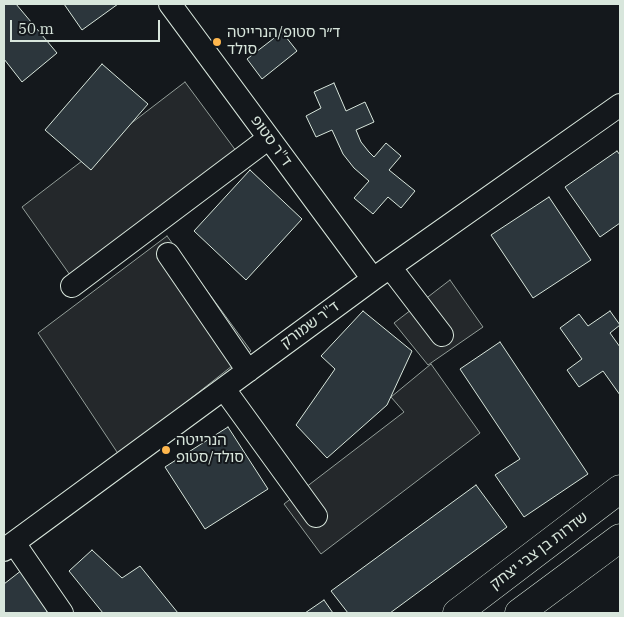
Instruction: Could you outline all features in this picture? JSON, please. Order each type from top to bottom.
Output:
[{"type":"main road","name":"שדרות בן צבי יצחק","points":[[457,613],[620,489]]},
{"type":"main road","points":[[519,613],[620,538]]},
{"type":"street","name":"ד\"ר סטופ","points":[[170,4],[269,138],[382,273],[442,335]]},
{"type":"street","name":"ד\"ר שמורק","points":[[9,546],[382,273],[620,105]]},
{"type":"street","points":[[72,286],[269,138]]},
{"type":"street","points":[[168,254],[248,371]]},
{"type":"street","points":[[224,389],[316,516]]},
{"type":"street","points":[[9,546],[62,613]]},
{"type":"shaded area","points":[[185,82],[248,167],[82,292],[22,207]]},
{"type":"shaded area","points":[[167,236],[251,351],[119,455],[38,333]]},
{"type":"shaded area","points":[[450,280],[483,327],[428,365],[394,323]]},
{"type":"shaded area","points":[[431,364],[480,433],[321,554],[284,504],[404,412],[391,397]]},
{"type":"building","points":[[4,4],[16,4],[57,53],[22,82],[4,59]]},
{"type":"building","points":[[64,4],[118,4],[82,30]]},
{"type":"building","points":[[282,32],[297,51],[262,79],[247,59]]},
{"type":"building","points":[[102,64],[148,104],[91,170],[45,130]]},
{"type":"building","points":[[334,83],[346,111],[365,102],[374,122],[356,130],[361,142],[369,152],[374,157],[386,143],[401,156],[389,170],[415,191],[401,208],[388,197],[373,214],[354,198],[369,181],[354,168],[343,154],[332,130],[316,137],[306,116],[321,108],[314,92]]},
{"type":"building","points":[[617,151],[620,155],[620,223],[600,237],[565,187]]},
{"type":"building","points":[[250,170],[302,219],[246,280],[194,231]]},
{"type":"building","points":[[549,197],[591,260],[533,298],[491,235]]},
{"type":"building","points":[[363,311],[412,351],[387,405],[327,458],[296,425],[335,369],[321,356]]},
{"type":"building","points":[[610,311],[620,325],[610,333],[620,347],[620,395],[603,371],[579,387],[567,370],[582,359],[560,328],[579,314],[588,326]]},
{"type":"building","points":[[500,342],[588,474],[524,517],[495,475],[520,459],[460,369]]},
{"type":"building","points":[[228,427],[268,489],[205,529],[165,467]]},
{"type":"building","points":[[476,485],[507,527],[390,613],[348,613],[331,591]]},
{"type":"building","points":[[92,550],[122,578],[140,566],[178,613],[103,613],[69,571]]},
{"type":"building","points":[[22,570],[51,609],[45,613],[4,613],[4,584]]},
{"type":"building","points":[[324,600],[333,613],[305,613]]},
{"type":"place","name":"ד״ר סטופ/הנרייטה סולד","points":[[217,42]]},
{"type":"place","name":"הנרייטה סולד/סטופ","points":[[166,450]]}]
